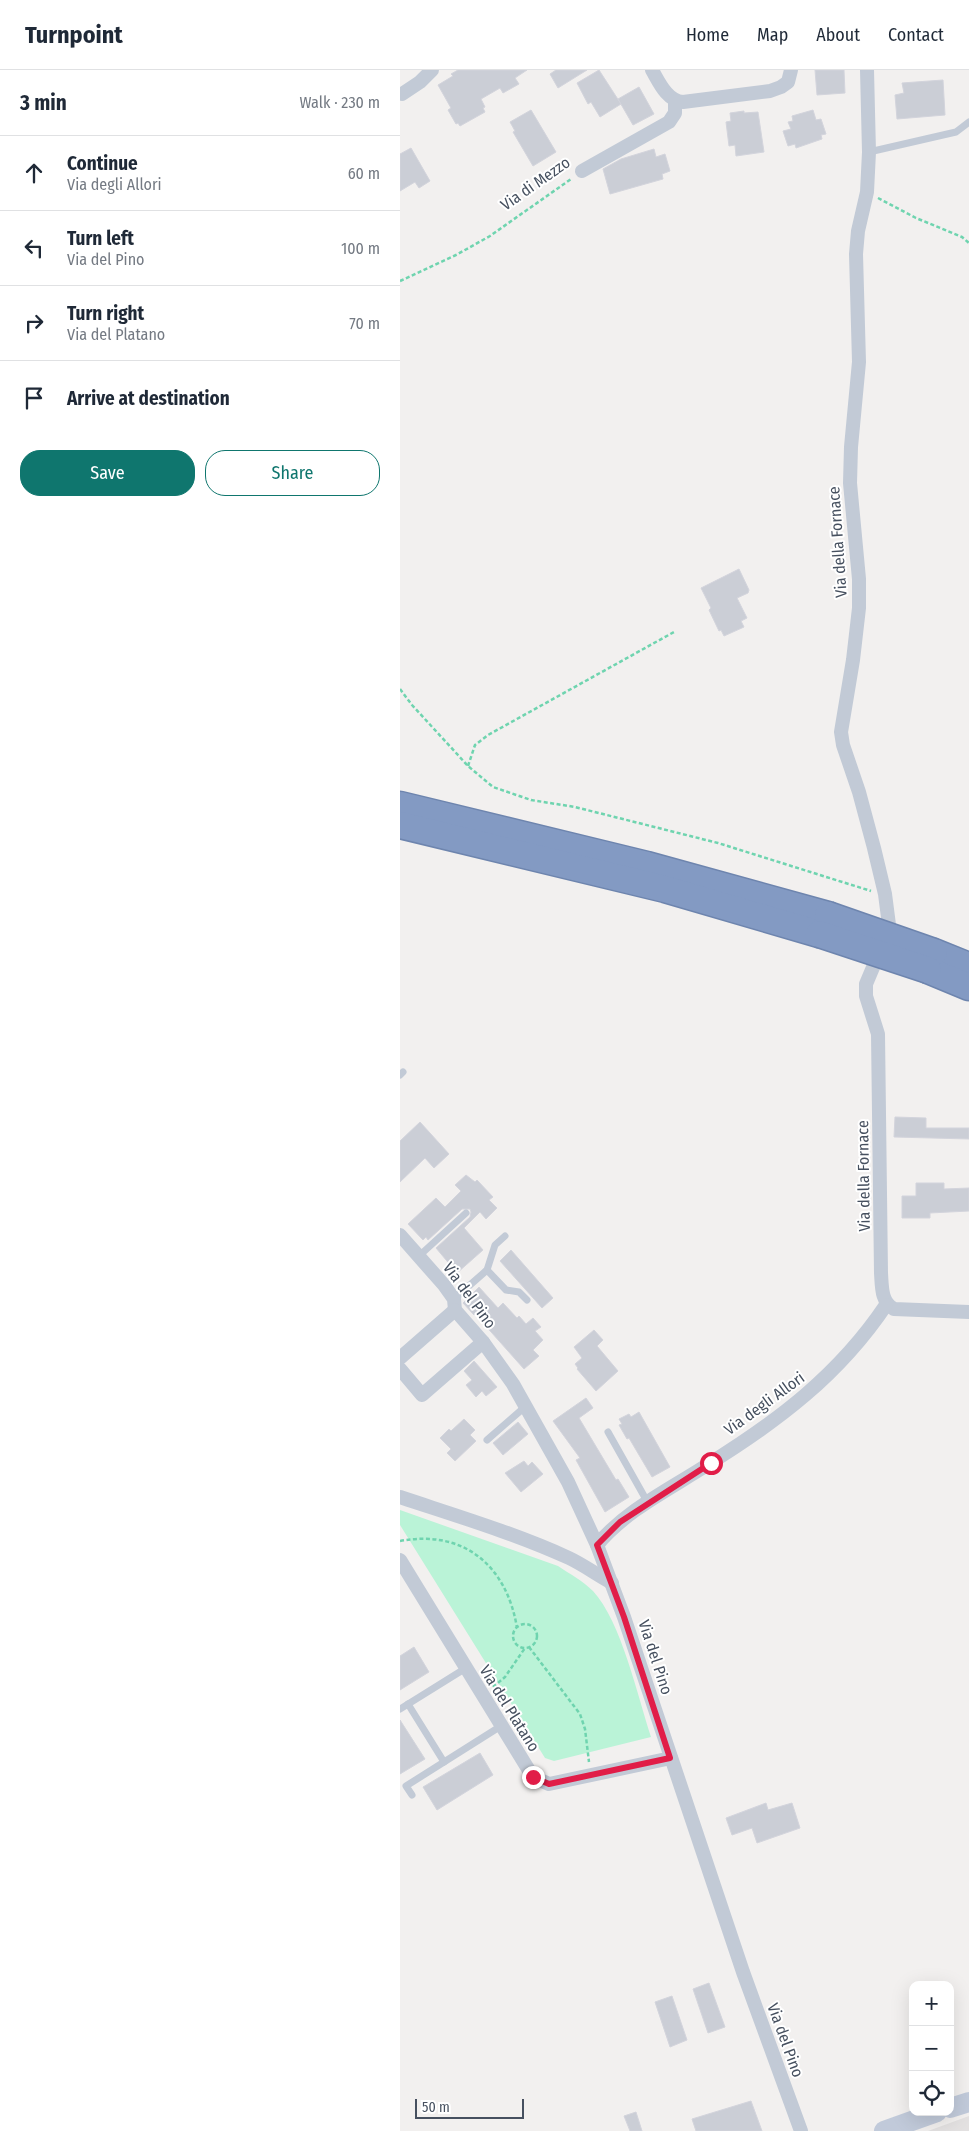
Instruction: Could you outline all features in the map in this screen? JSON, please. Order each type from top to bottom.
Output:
[{"type":"highway","points":[[400,805],[647,865],[931,961],[969,966]]},
{"type":"highway","points":[[400,825],[823,925]]},
{"type":"highway","points":[[931,961],[969,987]]},
{"type":"main road","points":[[954,2107],[969,2102]]},
{"type":"main road","points":[[884,2131],[926,2116]]},
{"type":"street","points":[[402,94],[420,82],[432,70]]},
{"type":"street","points":[[652,70],[668,95],[675,101],[689,102],[774,90],[788,82],[791,70]]},
{"type":"street","name":"Via della Fornace","points":[[867,70],[869,152],[867,192],[858,231],[856,254],[859,362],[851,474],[859,579],[858,608],[853,660],[841,732],[843,745],[859,792],[885,894],[889,925]]},
{"type":"street","name":"Via di Mezzo","points":[[582,171],[669,122],[675,113],[675,101]]},
{"type":"street","name":"Via della Fornace","points":[[874,965],[866,984],[866,996],[878,1034],[881,1273],[886,1305]]},
{"type":"street","name":"Via del Pino","points":[[400,1235],[419,1256],[455,1304],[526,1405],[568,1482],[597,1545],[612,1583],[670,1758],[696,1825],[744,1972],[801,2131]]},
{"type":"street","points":[[400,1358],[455,1304]]},
{"type":"street","points":[[886,1305],[894,1310],[969,1312]]},
{"type":"street","name":"Via degli Allori","points":[[597,1545],[620,1522],[711,1463],[801,1400],[850,1354],[886,1305]]},
{"type":"street","points":[[400,1369],[422,1395],[483,1342]]},
{"type":"street","points":[[400,1498],[466,1517],[543,1547],[571,1559],[612,1583]]},
{"type":"street","name":"Via del Platano","points":[[400,1560],[533,1777],[540,1782],[549,1784],[670,1758]]},
{"type":"lane","points":[[869,152],[956,132],[969,122]]},
{"type":"lane","points":[[419,1256],[466,1213]]},
{"type":"lane","points":[[455,1304],[487,1270],[495,1245],[505,1236]]},
{"type":"lane","points":[[487,1270],[506,1290],[519,1292],[527,1300]]},
{"type":"lane","points":[[487,1440],[526,1405]]},
{"type":"lane","points":[[608,1432],[648,1503]]},
{"type":"lane","points":[[400,1709],[466,1668]]},
{"type":"lane","points":[[408,1704],[444,1762]]},
{"type":"lane","points":[[412,1795],[406,1786],[501,1726]]},
{"type":"path","name":"Via di Mezzo","points":[[400,281],[456,255],[490,236],[582,171]]},
{"type":"path","points":[[867,192],[916,218],[962,237],[969,243]]},
{"type":"path","points":[[468,766],[475,745],[488,735],[674,632]]},
{"type":"path","points":[[400,689],[412,705],[468,766],[493,787],[531,800],[575,807],[718,843],[885,894]]},
{"type":"path","points":[[400,1541],[421,1539],[455,1543],[478,1556],[494,1570],[506,1589],[516,1628],[513,1635],[515,1642],[527,1647],[580,1714],[585,1730],[591,1775]]},
{"type":"path","points":[[483,1695],[505,1677],[527,1647],[535,1642],[535,1631],[527,1625],[516,1628]]},
{"type":"shaded area","points":[[969,2116],[969,2131],[928,2131]]},
{"type":"green space","points":[[400,1510],[558,1566],[589,1587],[603,1604],[620,1640],[628,1660],[651,1737],[554,1761],[545,1758],[400,1525]]},
{"type":"building","points":[[458,70],[527,70],[515,78],[519,84],[503,93],[500,88],[481,99],[485,112],[460,126],[458,123],[456,124],[448,110],[451,108],[438,85],[453,76],[451,74]]},
{"type":"building","points":[[556,70],[587,70],[558,88],[550,74]]},
{"type":"building","points":[[599,70],[621,104],[600,117],[591,102],[588,104],[577,83]]},
{"type":"building","points":[[815,70],[844,70],[845,93],[817,95]]},
{"type":"building","points":[[943,80],[945,115],[897,119],[895,95],[904,93],[902,83]]},
{"type":"building","points":[[639,87],[654,114],[633,125],[618,99]]},
{"type":"building","points":[[531,110],[556,152],[533,166],[513,132],[515,131],[510,122]]},
{"type":"building","points":[[813,110],[816,120],[821,119],[826,134],[821,135],[822,139],[796,148],[795,144],[788,146],[783,131],[791,129],[788,122],[793,121],[792,116]]},
{"type":"building","points":[[744,111],[744,113],[758,112],[764,152],[736,156],[735,145],[729,146],[726,122],[731,121],[730,113]]},
{"type":"building","points":[[411,148],[430,181],[419,188],[415,182],[400,191],[400,154]]},
{"type":"building","points":[[654,149],[656,157],[665,154],[670,171],[662,174],[663,179],[610,194],[603,169],[621,159]]},
{"type":"building","points":[[739,569],[749,590],[748,593],[737,598],[747,618],[741,621],[744,627],[724,636],[721,630],[719,631],[709,610],[711,608],[701,588]]},
{"type":"building","points":[[895,1117],[926,1118],[926,1128],[969,1128],[969,1139],[894,1137]]},
{"type":"building","points":[[420,1122],[449,1154],[434,1168],[425,1158],[400,1182],[400,1141]]},
{"type":"building","points":[[466,1175],[475,1182],[477,1180],[493,1197],[489,1200],[497,1208],[486,1219],[480,1212],[464,1228],[483,1250],[457,1273],[436,1248],[470,1217],[470,1209],[462,1209],[428,1240],[426,1237],[423,1240],[408,1224],[436,1198],[445,1207],[461,1191],[455,1185]]},
{"type":"building","points":[[916,1183],[944,1183],[944,1189],[969,1188],[969,1211],[930,1213],[930,1218],[902,1218],[902,1196],[916,1196]]},
{"type":"building","points":[[511,1250],[553,1298],[542,1308],[500,1261]]},
{"type":"building","points":[[479,1287],[498,1308],[503,1303],[517,1318],[519,1316],[526,1324],[533,1318],[541,1327],[535,1331],[543,1340],[533,1350],[539,1356],[524,1369],[463,1303]]},
{"type":"building","points":[[594,1330],[603,1340],[597,1346],[618,1371],[596,1391],[577,1369],[575,1364],[582,1358],[574,1347]]},
{"type":"building","points":[[474,1361],[497,1387],[486,1396],[482,1391],[476,1397],[466,1385],[472,1380],[464,1371]]},
{"type":"building","points":[[586,1398],[593,1408],[579,1418],[616,1480],[618,1479],[629,1497],[605,1512],[576,1460],[580,1458],[553,1421]]},
{"type":"building","points":[[639,1412],[670,1467],[652,1477],[619,1425],[622,1424],[619,1419],[629,1414],[631,1417]]},
{"type":"building","points":[[464,1419],[475,1430],[470,1435],[476,1441],[455,1461],[447,1453],[451,1449],[440,1438]]},
{"type":"building","points":[[518,1422],[528,1434],[503,1455],[493,1443]]},
{"type":"building","points":[[524,1461],[528,1466],[532,1462],[543,1474],[521,1492],[505,1473]]},
{"type":"building","points":[[414,1647],[429,1672],[400,1690],[400,1656]]},
{"type":"building","points":[[400,1720],[425,1759],[400,1774]]},
{"type":"building","points":[[480,1753],[493,1775],[437,1810],[423,1787]]},
{"type":"building","points":[[766,1803],[768,1810],[792,1803],[800,1828],[757,1843],[752,1828],[732,1835],[726,1818]]},
{"type":"building","points":[[709,1983],[725,2027],[708,2033],[693,1989]]},
{"type":"building","points":[[672,1996],[687,2040],[670,2047],[655,2002]]},
{"type":"building","points":[[751,2101],[762,2131],[696,2131],[692,2119]]},
{"type":"building","points":[[636,2112],[642,2131],[630,2131],[624,2116]]},
{"type":"route","points":[[533,1777],[540,1782],[549,1784],[670,1758],[624,1617],[597,1545],[620,1522],[711,1463]]}]
